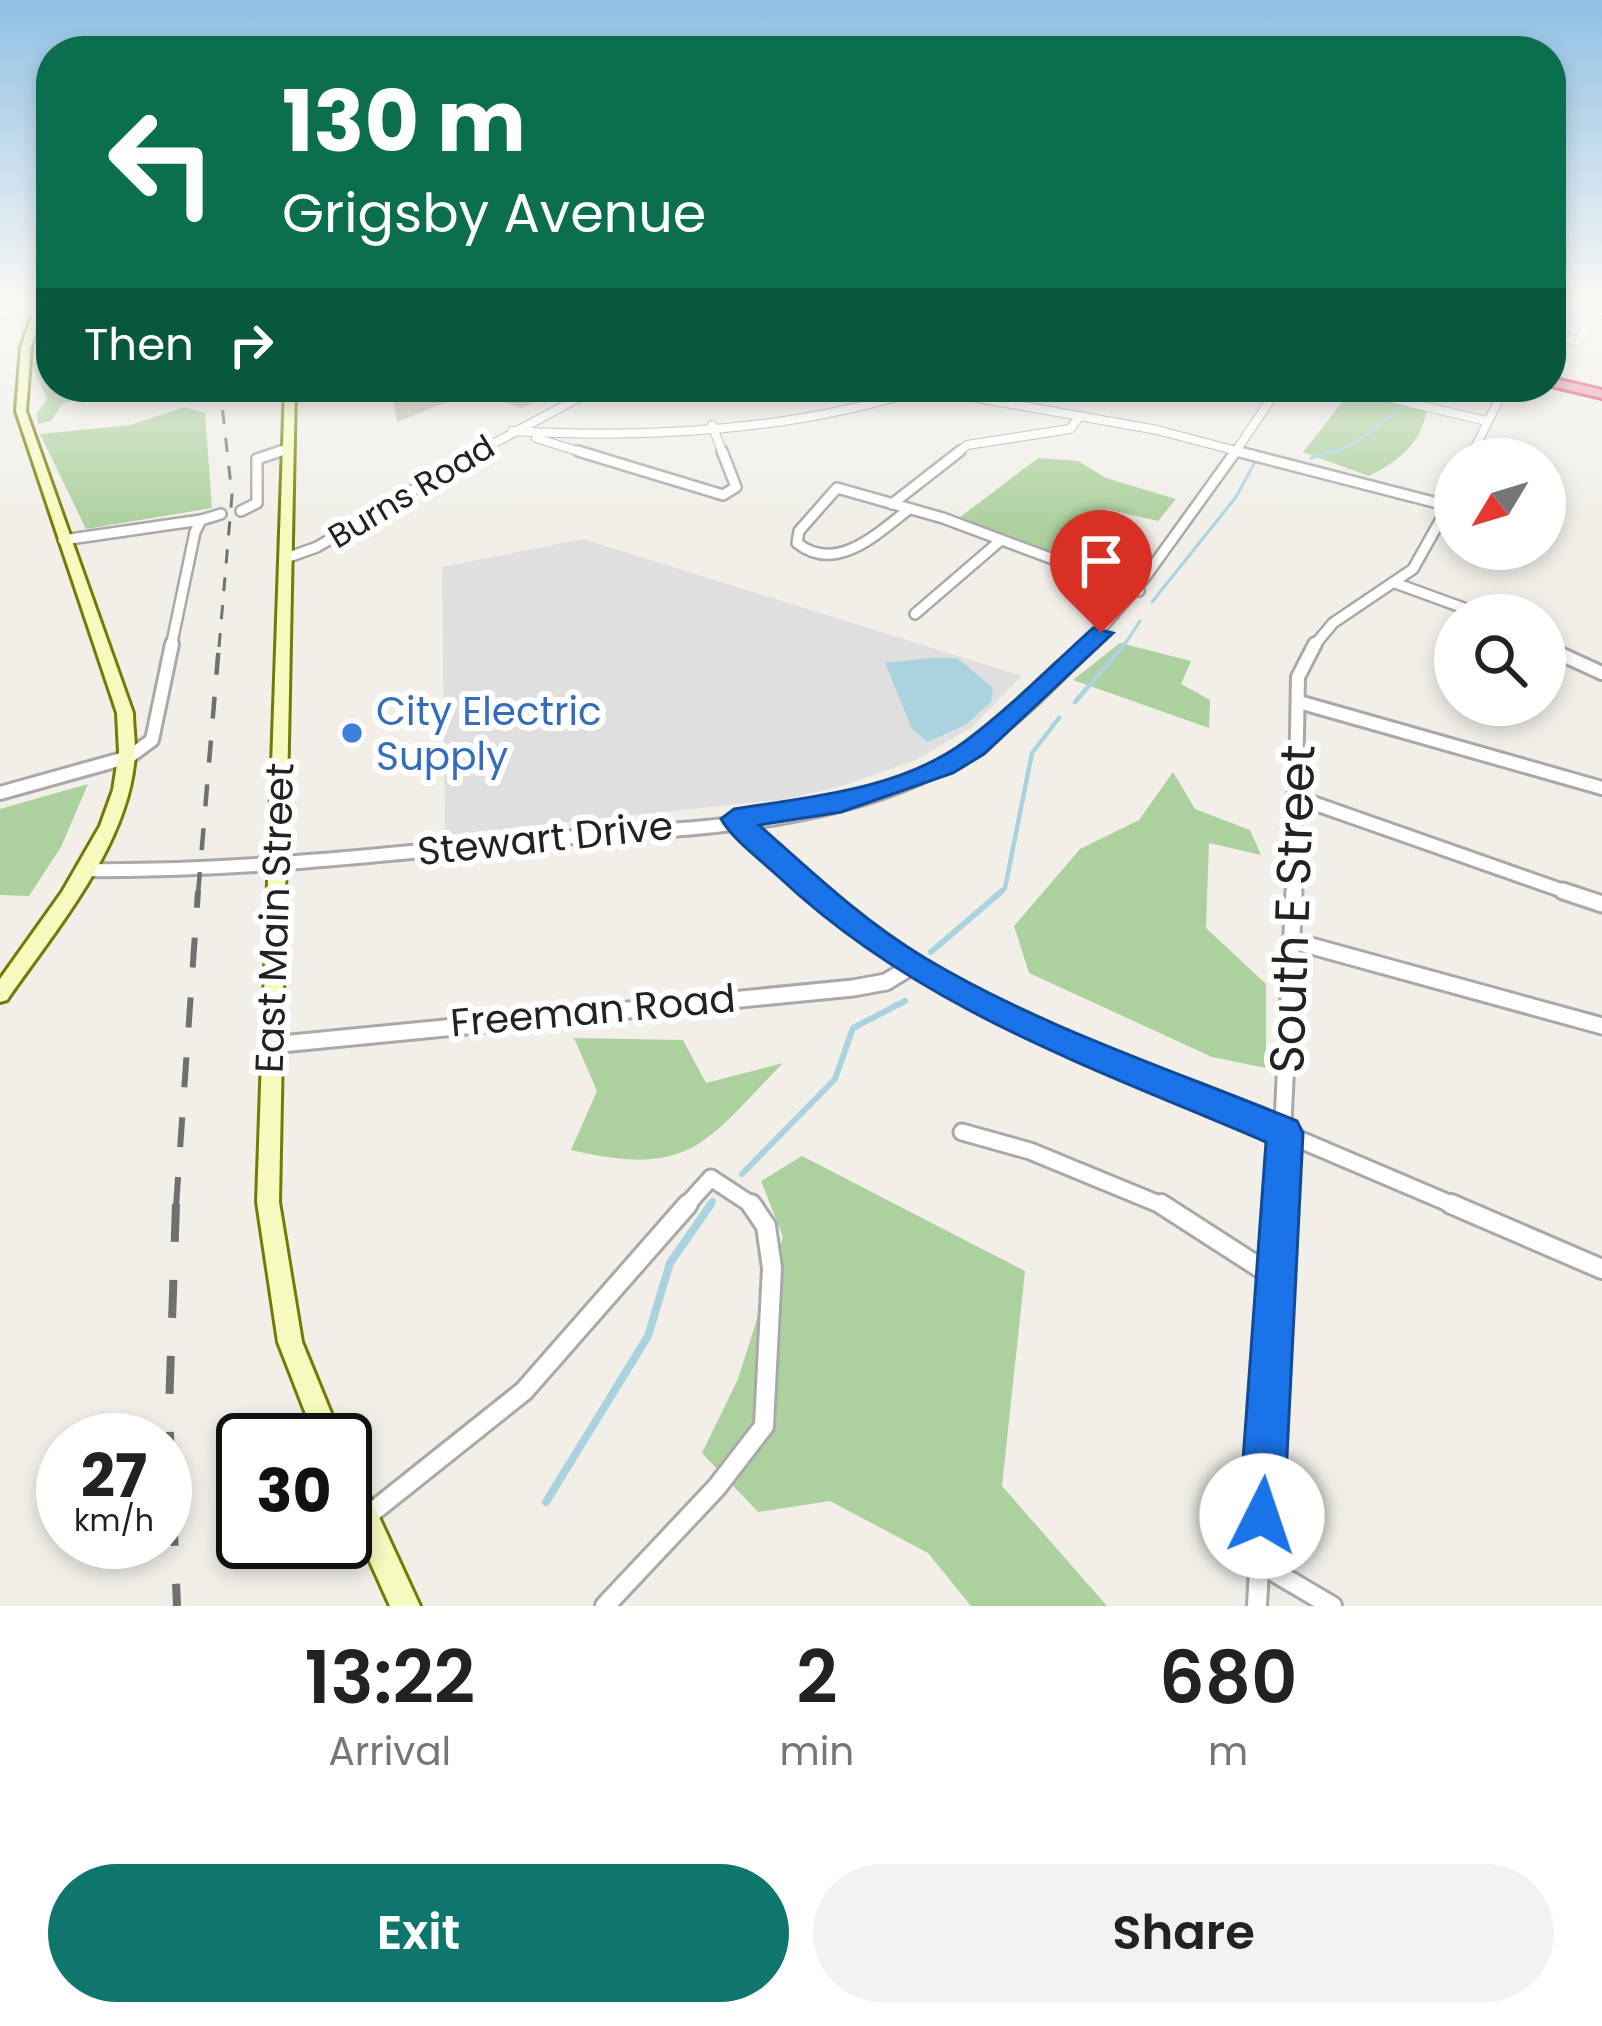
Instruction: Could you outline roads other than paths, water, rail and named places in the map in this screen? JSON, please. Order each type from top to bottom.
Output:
[{"type":"highway","points":[[1566,386],[1602,394]]},
{"type":"street","points":[[0,994],[113,818],[129,757],[125,712],[21,411],[24,375]]},
{"type":"street","name":"East Main Street","points":[[290,402],[268,1202],[290,1342],[318,1413]]},
{"type":"street","name":"Burns Road","points":[[286,558],[316,547],[569,402]]},
{"type":"street","points":[[512,431],[604,434],[846,410],[874,402]]},
{"type":"street","points":[[1002,402],[1434,496]]},
{"type":"street","name":"Stewart Drive","points":[[83,870],[190,872],[734,819],[841,802],[944,766],[998,728],[1139,591],[1269,402]]},
{"type":"street","points":[[1405,402],[1486,422]]},
{"type":"street","points":[[1479,438],[1497,402]]},
{"type":"street","points":[[892,504],[967,445],[1070,429],[1080,416]]},
{"type":"street","points":[[512,431],[723,496],[736,487],[712,425]]},
{"type":"street","points":[[241,511],[257,503],[257,459],[288,448]]},
{"type":"street","points":[[908,509],[840,553],[802,550],[799,531],[837,488],[908,509],[1001,540],[1139,591]]},
{"type":"street","points":[[63,540],[221,514]]},
{"type":"street","points":[[0,793],[129,757],[152,740],[201,520]]},
{"type":"street","points":[[915,614],[1001,540]]},
{"type":"street","name":"South E Street","points":[[1257,1606],[1285,1133],[1298,677],[1318,634],[1395,583],[1434,540]]},
{"type":"street","points":[[1395,583],[1434,597]]},
{"type":"street","points":[[1566,657],[1602,674]]},
{"type":"street","points":[[1298,702],[1602,788]]},
{"type":"street","points":[[1292,796],[1602,904]]},
{"type":"street","points":[[734,819],[837,913],[911,966],[981,1004],[1602,1270]]},
{"type":"street","points":[[1293,941],[1602,1026]]},
{"type":"street","name":"Freeman Road","points":[[269,1045],[853,988],[886,982],[911,966]]},
{"type":"street","points":[[962,1132],[1030,1151],[1159,1203],[1276,1278]]},
{"type":"street","points":[[372,1512],[524,1391],[711,1178],[737,1189],[758,1208],[769,1232],[774,1273],[764,1429],[604,1606]]},
{"type":"street","points":[[372,1533],[405,1606]]},
{"type":"street","points":[[1258,1563],[1332,1606]]},
{"type":"water","points":[[957,658],[993,688],[991,702],[965,725],[928,742],[912,729],[885,663]]},
{"type":"waterway","points":[[1311,458],[1351,446],[1401,409]]},
{"type":"waterway","points":[[1152,602],[1236,497],[1256,460]]},
{"type":"waterway","points":[[1125,644],[1140,621]]},
{"type":"waterway","points":[[1075,702],[1125,644]]},
{"type":"waterway","points":[[1002,891],[1032,753],[1059,718]]},
{"type":"waterway","points":[[931,952],[1002,891]]},
{"type":"waterway","points":[[999,894],[1002,891]]},
{"type":"waterway","points":[[742,1174],[835,1079],[853,1028],[905,1001]]},
{"type":"waterway","points":[[708,1207],[713,1201]]},
{"type":"waterway","points":[[546,1502],[648,1336],[670,1263],[711,1204]]},
{"type":"railway","points":[[219,647],[232,495],[222,402]]},
{"type":"railway","points":[[198,894],[219,644]]},
{"type":"railway","points":[[176,1207],[198,891]]},
{"type":"railway","points":[[176,1204],[169,1409],[177,1606]]},
{"type":"place","name":"City Electric Supply","points":[[352,733]]}]
